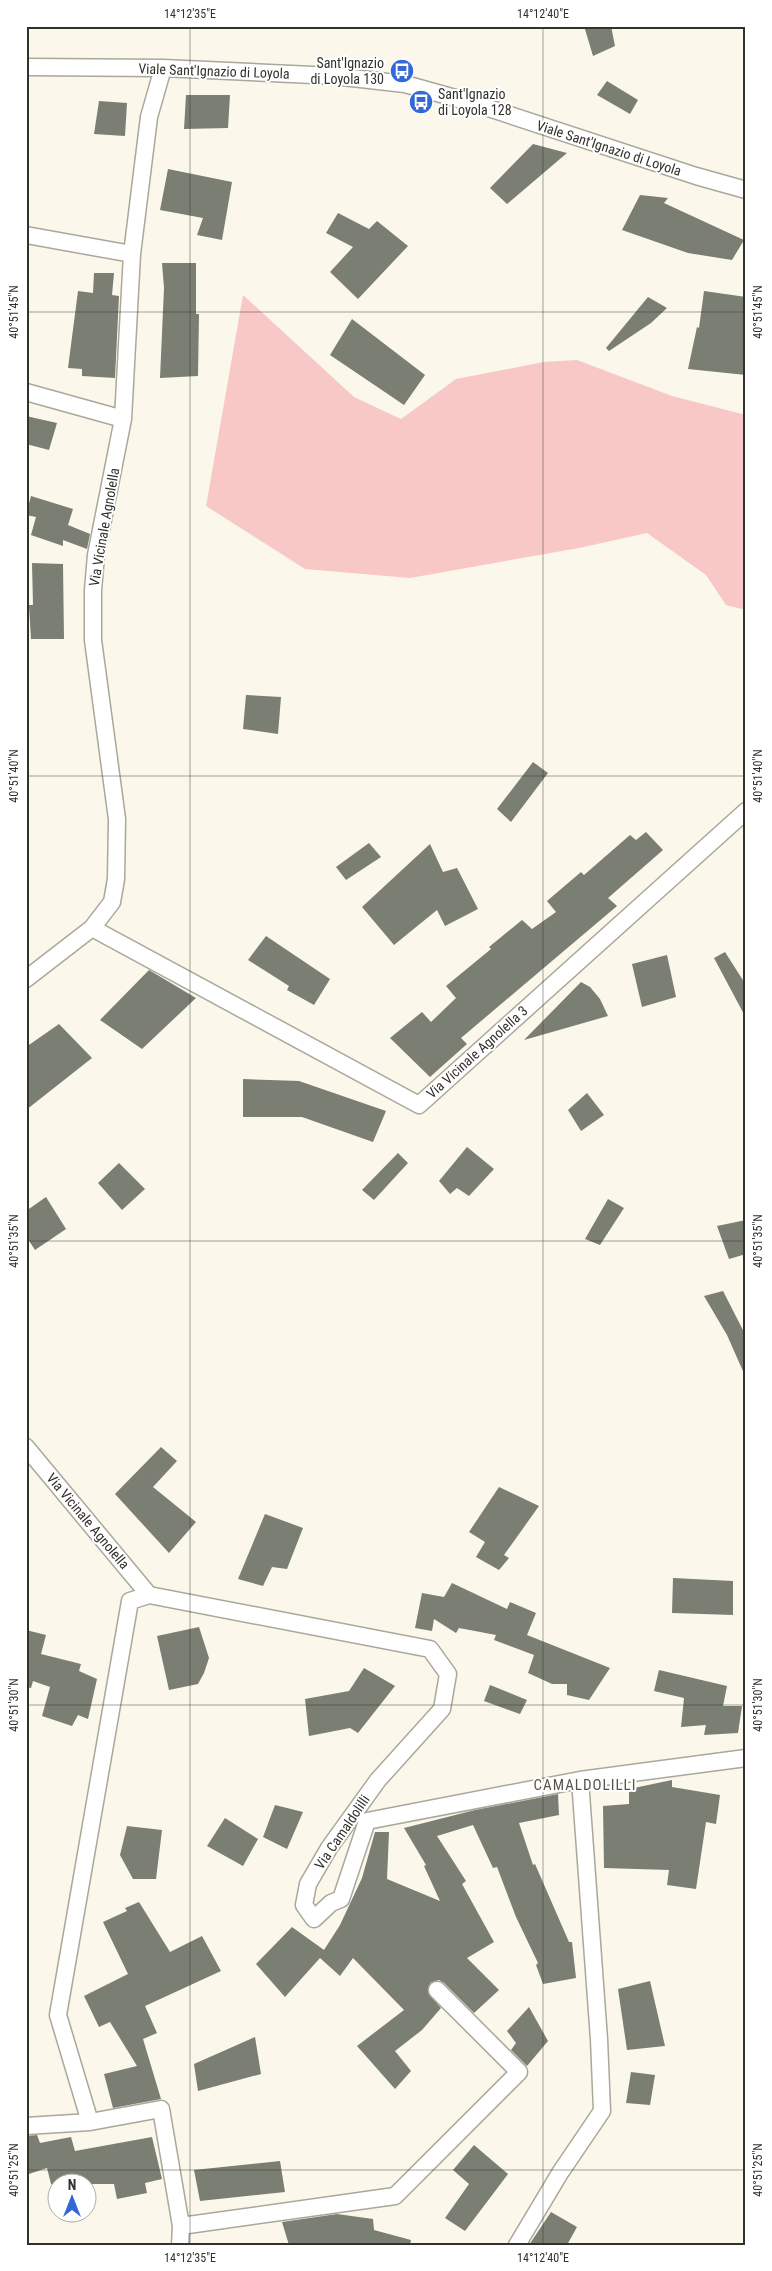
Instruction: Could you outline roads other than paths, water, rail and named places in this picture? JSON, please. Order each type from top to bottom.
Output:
[{"type":"street","name":"Viale Sant'Ignazio di Loyola","points":[[26,67],[163,68],[334,76],[405,84],[473,103],[696,176],[746,190]]},
{"type":"street","name":"Via Vicinale Agnolella","points":[[26,979],[92,928],[112,902],[116,879],[117,819],[93,640],[93,590],[96,555],[123,419],[132,254],[149,117],[163,68]]},
{"type":"street","points":[[26,235],[132,254]]},
{"type":"street","points":[[26,392],[123,419]]},
{"type":"street","name":"Via Vicinale Agnolella 3","points":[[92,928],[419,1105],[746,811]]},
{"type":"street","name":"Via Vicinale Agnolella","points":[[26,1447],[149,1596]]},
{"type":"street","points":[[90,2122],[58,2016],[130,1602],[149,1596]]},
{"type":"street","name":"Via Camaldolilli","points":[[149,1596],[430,1649],[448,1674],[442,1710],[378,1780],[328,1848],[308,1884],[304,1905],[314,1920],[330,1903],[341,1899],[367,1821],[580,1780],[746,1758]]},
{"type":"street","points":[[517,2245],[560,2173],[602,2111],[580,1780]]},
{"type":"street","points":[[181,2226],[394,2196],[519,2072],[438,1990]]},
{"type":"street","points":[[26,2126],[90,2122],[162,2109],[181,2226],[180,2245]]},
{"type":"place","name":"Sant'Ignazio di Loyola 130","points":[[402,71]]},
{"type":"place","name":"Sant'Ignazio di Loyola 128","points":[[421,102]]},
{"type":"district","name":"CAMALDOLILLI","points":[[585,1785]]}]
